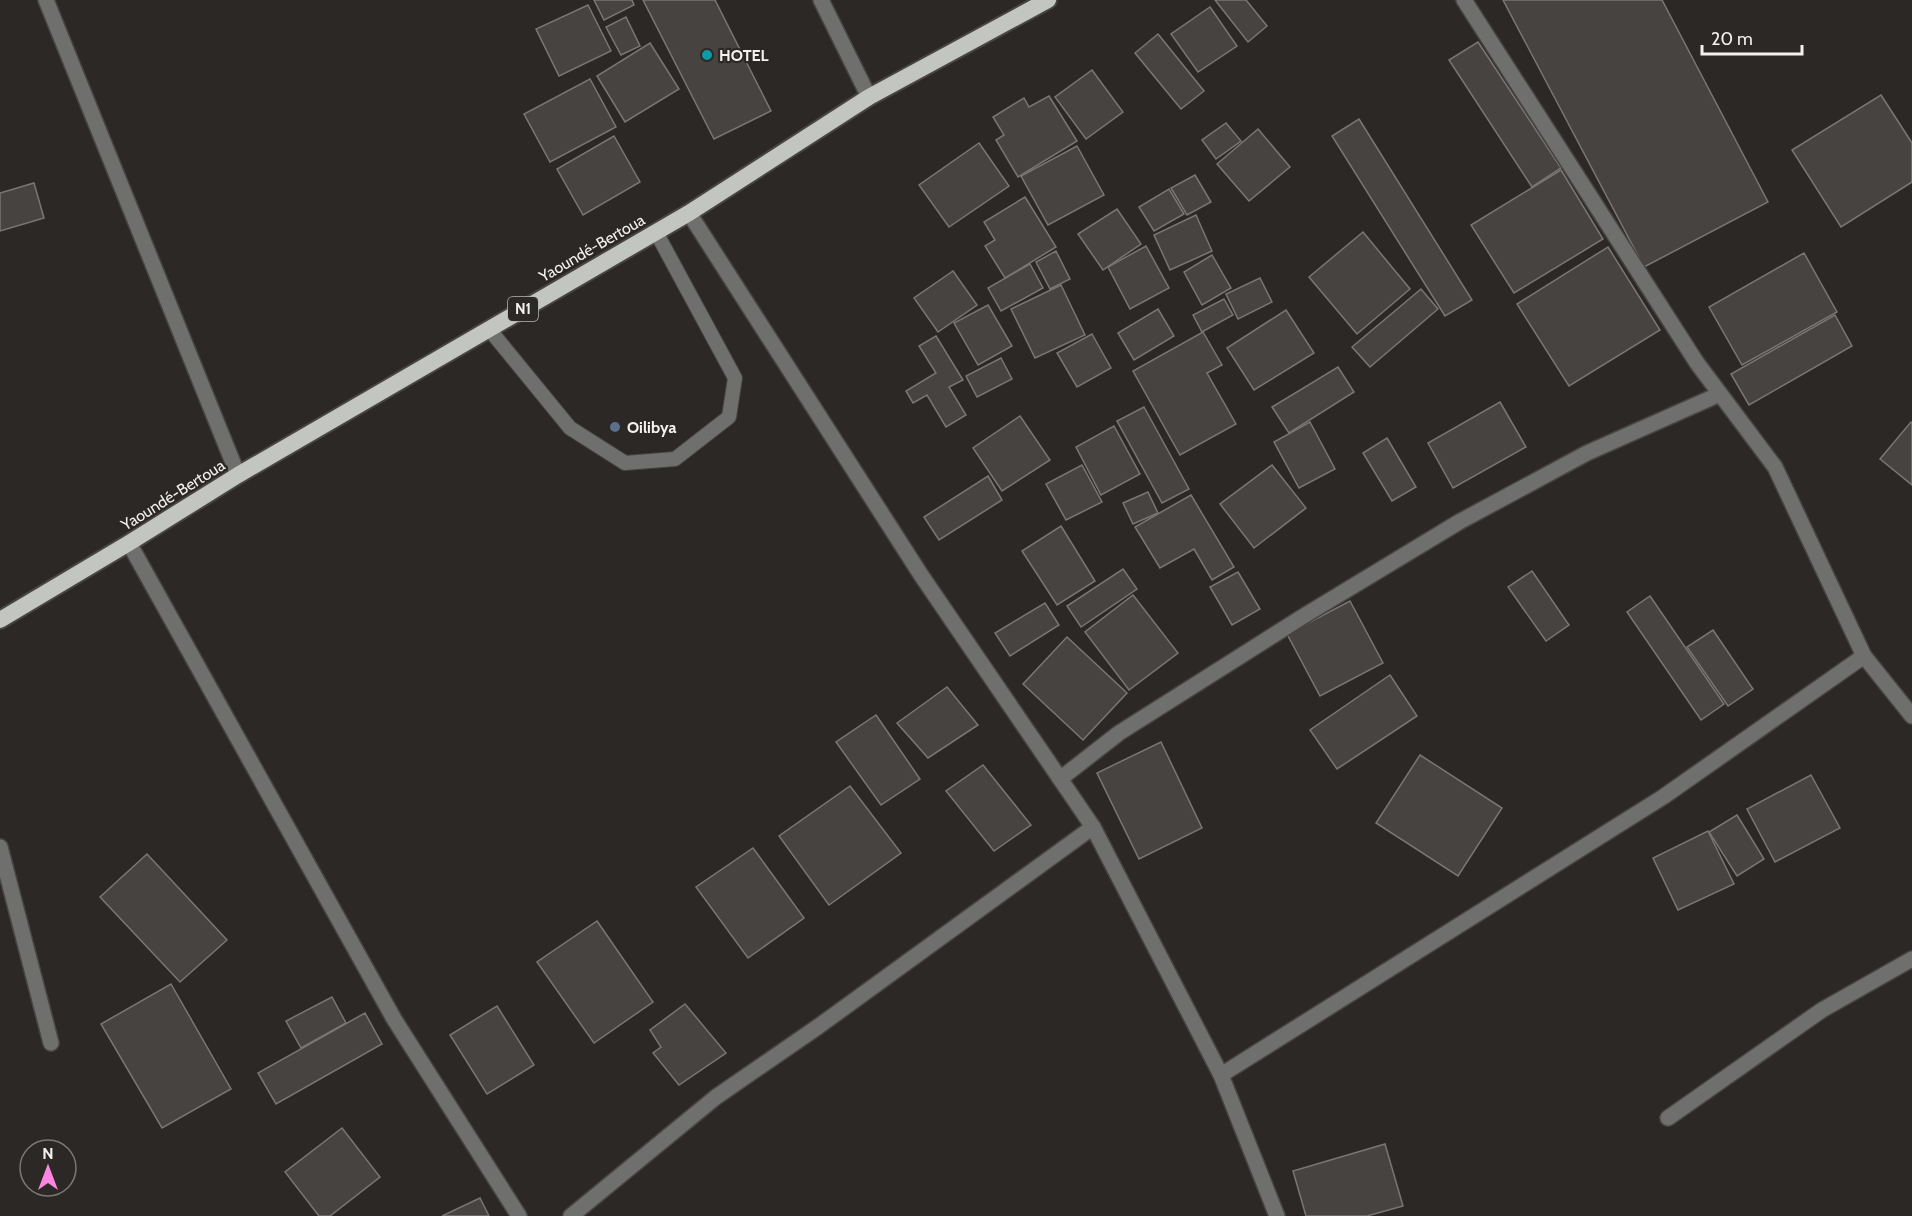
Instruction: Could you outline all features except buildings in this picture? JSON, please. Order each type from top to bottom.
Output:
[{"type":"highway","name":"Yaoundé-Bertoua","points":[[0,620],[238,475],[689,213],[869,97],[1048,0]]},
{"type":"street","points":[[46,0],[238,475]]},
{"type":"street","points":[[821,0],[869,97]]},
{"type":"street","points":[[1464,0],[1697,363],[1775,467],[1864,656],[1912,716]]},
{"type":"street","points":[[689,213],[921,575],[1093,827],[1221,1075],[1277,1216]]},
{"type":"street","points":[[1060,779],[1119,733],[1307,614],[1459,522],[1587,453],[1720,394]]},
{"type":"street","points":[[129,543],[394,1019],[519,1216]]},
{"type":"street","points":[[1221,1075],[1664,797],[1864,656]]},
{"type":"street","points":[[571,1216],[716,1097],[829,1019],[1093,827]]},
{"type":"street","points":[[0,848],[51,1043]]},
{"type":"street","points":[[1668,1118],[1822,1010],[1912,959]]},
{"type":"lane","points":[[489,329],[570,428],[625,463],[675,459],[729,417],[735,378],[656,232]]},
{"type":"place","name":"HOTEL","points":[[707,55]]},
{"type":"place","name":"Oilibya","points":[[615,427]]}]
